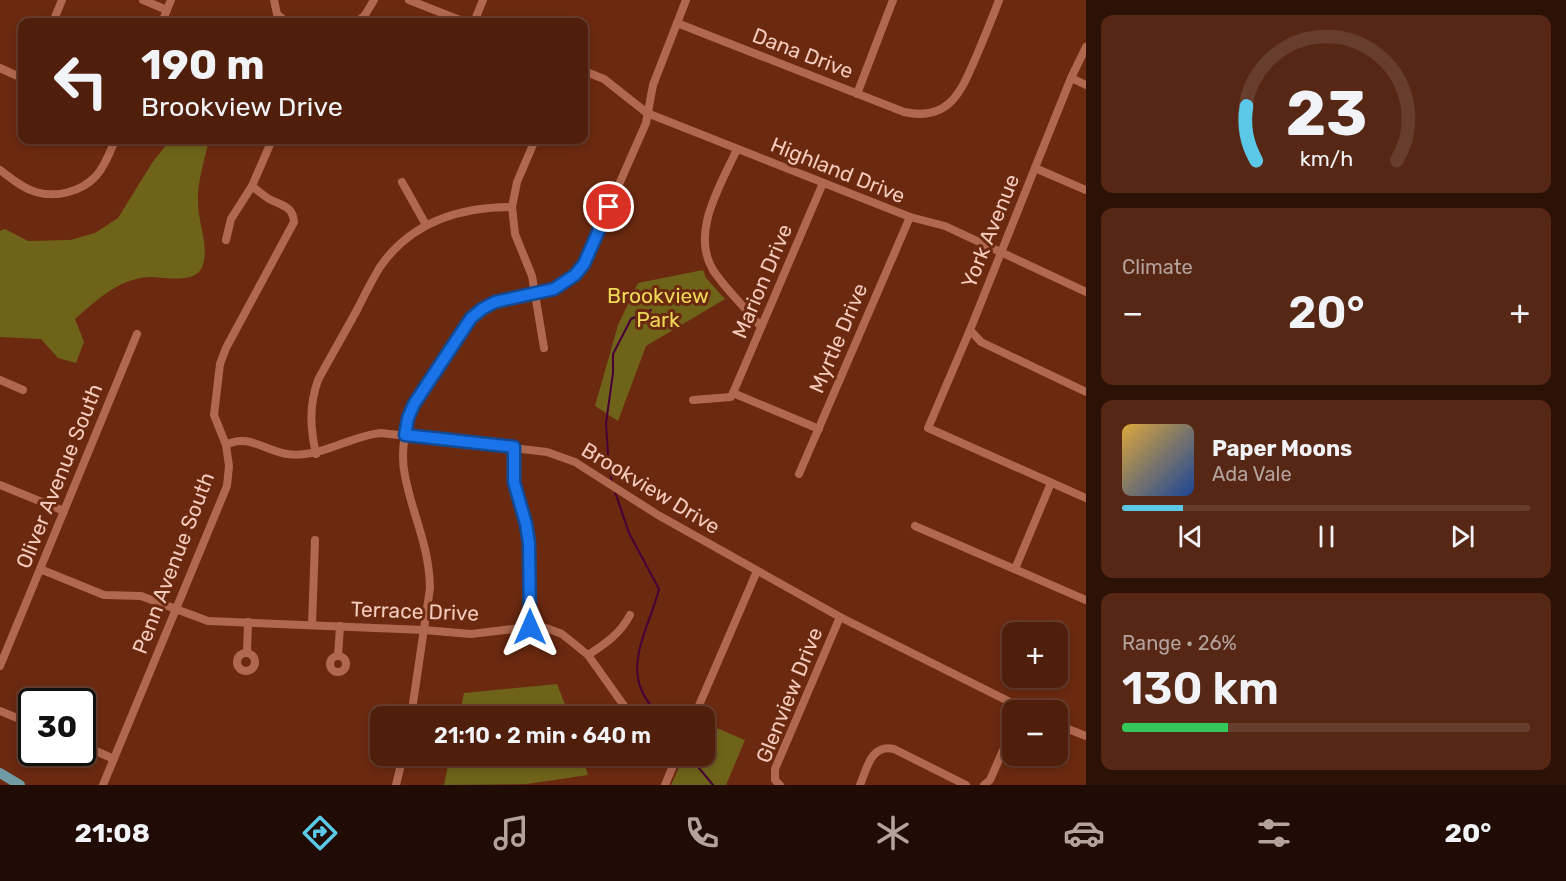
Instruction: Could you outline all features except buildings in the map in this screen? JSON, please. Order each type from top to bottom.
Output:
[{"type":"main road","points":[[0,772],[20,785]]},
{"type":"street","points":[[55,18],[62,0]]},
{"type":"street","points":[[143,0],[167,10]]},
{"type":"street","points":[[164,18],[171,0]]},
{"type":"street","points":[[274,0],[277,14],[282,18]]},
{"type":"street","points":[[362,18],[374,0]]},
{"type":"street","points":[[410,0],[455,18]]},
{"type":"street","points":[[476,18],[483,0]]},
{"type":"street","points":[[413,706],[430,588],[426,546],[405,476],[405,435],[408,418],[414,404],[471,318],[495,302],[536,293],[565,283],[584,264],[642,131],[652,85],[686,0]]},
{"type":"street","points":[[857,94],[893,0]]},
{"type":"street","name":"Dana Drive","points":[[677,23],[857,94],[917,115],[937,112],[954,100],[963,87],[999,0]]},
{"type":"street","name":"York Avenue","points":[[1052,483],[928,428],[1086,46]]},
{"type":"street","points":[[0,68],[18,76]]},
{"type":"street","name":"Highland Drive","points":[[588,73],[604,79],[647,113],[910,218],[945,226],[1086,292]]},
{"type":"street","points":[[1071,78],[1086,85]]},
{"type":"street","points":[[0,170],[22,186],[37,192],[61,194],[83,187],[96,176],[113,144]]},
{"type":"street","points":[[226,240],[231,219],[252,186],[270,144]]},
{"type":"street","points":[[533,144],[517,182],[512,207],[515,234],[532,276],[536,293],[544,348]]},
{"type":"street","points":[[737,149],[706,220],[704,245],[714,272],[762,327]]},
{"type":"street","points":[[1035,168],[1086,190]]},
{"type":"street","points":[[402,182],[426,225]]},
{"type":"street","name":"Marion Drive","points":[[733,393],[824,183]]},
{"type":"street","name":"Penn Avenue South","points":[[103,785],[226,486],[229,466],[226,445],[214,415],[220,364],[226,348],[294,222],[289,208],[268,198],[252,186]]},
{"type":"street","points":[[316,454],[310,413],[312,396],[318,380],[380,267],[400,245],[426,225],[469,209],[512,207]]},
{"type":"street","name":"Myrtle Drive","points":[[799,474],[910,218]]},
{"type":"street","points":[[970,330],[981,342],[1086,392]]},
{"type":"street","name":"Oliver Avenue South","points":[[0,666],[137,334]]},
{"type":"street","points":[[0,380],[23,390]]},
{"type":"street","points":[[693,400],[731,397],[733,393],[819,429]]},
{"type":"street","name":"Brookview Drive","points":[[226,445],[234,440],[253,442],[286,454],[316,454],[363,435],[381,433],[547,452],[575,462],[658,515],[840,617],[1004,700]]},
{"type":"street","points":[[514,447],[514,482],[529,543],[530,627]]},
{"type":"street","points":[[1015,569],[1052,483],[1086,498]]},
{"type":"street","points":[[0,485],[64,511]]},
{"type":"street","points":[[915,526],[1086,600]]},
{"type":"street","points":[[312,625],[315,540]]},
{"type":"street","name":"Terrace Drive","points":[[40,569],[104,595],[141,596],[208,621],[471,634],[530,627],[546,628],[562,634],[588,656],[624,706]]},
{"type":"street","points":[[699,706],[757,571]]},
{"type":"street","points":[[588,656],[611,639],[624,626],[630,615]]},
{"type":"street","name":"Glenview Drive","points":[[780,785],[775,780],[775,769],[840,617]]},
{"type":"street","points":[[247,653],[248,622]]},
{"type":"street","name":"Terrace Drive","points":[[338,656],[340,626]]},
{"type":"street","points":[[0,711],[18,718]]},
{"type":"street","points":[[1068,729],[1086,736]]},
{"type":"street","points":[[860,785],[873,754],[886,747],[966,785]]},
{"type":"street","points":[[96,751],[114,759]]},
{"type":"street","points":[[984,785],[990,780],[1002,753]]},
{"type":"street","points":[[396,785],[401,766]]},
{"type":"street","points":[[665,785],[674,766]]},
{"type":"green space","points":[[167,144],[208,144],[198,195],[198,210],[205,249],[200,271],[187,278],[138,279],[118,286],[100,298],[75,319],[84,342],[76,363],[58,358],[41,339],[0,337],[0,231],[5,229],[28,241],[70,240],[95,233],[118,218],[152,163]]},
{"type":"green space","name":"Brookview Park","points":[[703,270],[706,278],[725,299],[646,346],[618,421],[595,406],[618,325],[638,283]]},
{"type":"green space","points":[[557,684],[566,706],[461,706],[464,693]]},
{"type":"green space","points":[[715,727],[745,740],[726,785],[671,785],[680,766],[715,766]]},
{"type":"green space","points":[[448,766],[585,766],[588,775],[527,784],[444,785]]},
{"type":"waterway","points":[[612,483],[606,423],[613,373],[613,354],[631,319],[651,310]]},
{"type":"waterway","points":[[615,492],[629,533],[659,589],[642,638],[637,664],[641,689],[651,706]]},
{"type":"waterway","points":[[697,766],[713,785]]},
{"type":"route","points":[[530,627],[529,543],[514,482],[514,447],[405,435],[408,418],[414,404],[471,318],[495,302],[554,289],[575,275],[584,264],[609,207]]}]
